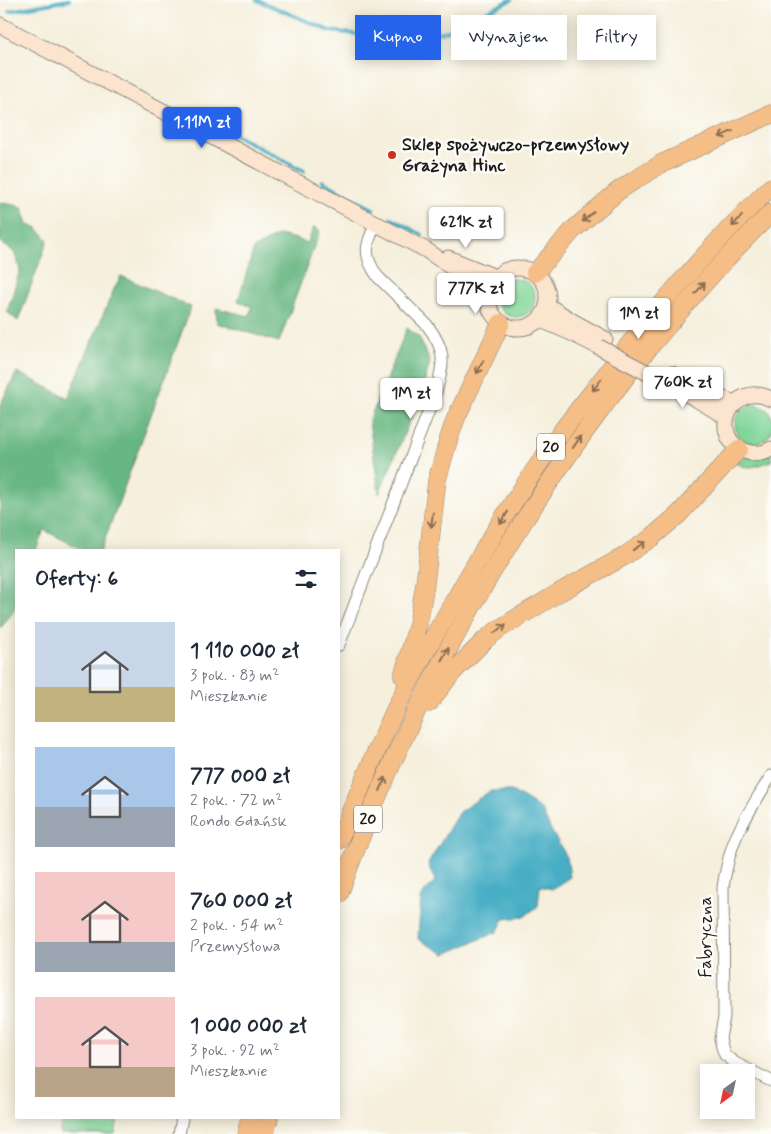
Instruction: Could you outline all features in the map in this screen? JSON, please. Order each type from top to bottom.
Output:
[{"type":"main road","points":[[0,25],[426,250],[496,277]]},
{"type":"main road","points":[[534,273],[574,229],[618,191],[661,164],[771,114]]},
{"type":"main road","name":"20","points":[[340,838],[381,742],[421,660],[472,569],[517,496],[551,446],[652,315],[708,251],[771,187]]},
{"type":"main road","name":"20","points":[[340,891],[356,848],[400,745],[439,666],[483,587],[544,489],[599,412],[666,327],[716,270],[771,213]]},
{"type":"main road","points":[[426,250],[488,292]]},
{"type":"main road","points":[[510,269],[527,269],[534,273],[546,287],[548,296],[544,312],[539,319],[525,327],[517,328],[501,322],[490,309],[488,292],[491,284],[502,272],[510,269]]},
{"type":"main road","points":[[547,305],[602,343],[656,372],[726,417]]},
{"type":"main road","points":[[539,319],[602,343]]},
{"type":"main road","points":[[381,742],[410,656],[418,624],[425,584],[437,480],[449,438],[456,418],[501,322]]},
{"type":"main road","points":[[656,372],[734,403]]},
{"type":"main road","points":[[771,399],[756,394],[741,398],[729,410],[725,426],[727,435],[738,449],[754,454],[771,449]]},
{"type":"main road","points":[[400,745],[451,674],[486,639],[560,592],[623,557],[651,538],[678,515],[738,449]]},
{"type":"main road","points":[[246,1134],[250,1119]]},
{"type":"main road","points":[[264,1134],[269,1119]]},
{"type":"street","points":[[340,642],[436,392],[442,370],[443,356],[440,344],[428,325],[378,277],[372,268],[367,255],[368,242],[376,224]]},
{"type":"street","name":"Fabryczna","points":[[771,776],[739,830],[730,853],[725,876],[723,888],[724,1017],[720,1038],[725,1055],[735,1063],[771,1081]]},
{"type":"street","points":[[179,1134],[182,1119]]},
{"type":"green space","points":[[0,202],[22,207],[28,225],[36,227],[48,240],[18,321],[7,312],[20,270],[14,252],[0,242]]},
{"type":"green space","points":[[314,227],[320,231],[279,342],[217,323],[216,308],[249,316],[252,307],[238,301],[254,248],[279,235],[307,243]]},
{"type":"green space","points":[[121,276],[191,307],[101,549],[81,549],[44,530],[36,549],[15,549],[15,606],[13,612],[0,629],[0,405],[17,372],[68,398]]},
{"type":"green space","points":[[516,279],[523,280],[529,285],[534,291],[534,305],[529,311],[523,316],[516,317],[509,316],[503,311],[498,305],[497,298],[498,291],[503,285],[509,280]]},
{"type":"green space","points":[[407,328],[419,337],[430,362],[421,394],[379,494],[369,421]]},
{"type":"green space","points":[[754,405],[761,407],[771,417],[771,431],[761,441],[754,443],[747,441],[737,431],[735,424],[737,417],[747,407]]},
{"type":"green space","points":[[771,454],[771,461],[756,466],[748,467],[735,462],[744,458]]},
{"type":"green space","points":[[65,1119],[118,1119],[115,1134],[61,1134],[60,1130]]},
{"type":"water","points":[[490,791],[512,791],[541,809],[567,857],[570,877],[552,889],[540,886],[538,906],[524,917],[504,919],[497,932],[445,954],[418,939],[421,896],[435,881],[428,864],[459,812]]},
{"type":"waterway","points":[[9,11],[69,0]]},
{"type":"waterway","points":[[257,0],[330,31],[400,39],[447,31],[511,0]]},
{"type":"waterway","points":[[235,135],[304,171]]},
{"type":"waterway","points":[[322,181],[373,209]]},
{"type":"waterway","points":[[391,218],[422,235]]},
{"type":"place","name":"Sklep spożywczo-przemysłowy Grażyna Hinc","points":[[392,155]]}]
